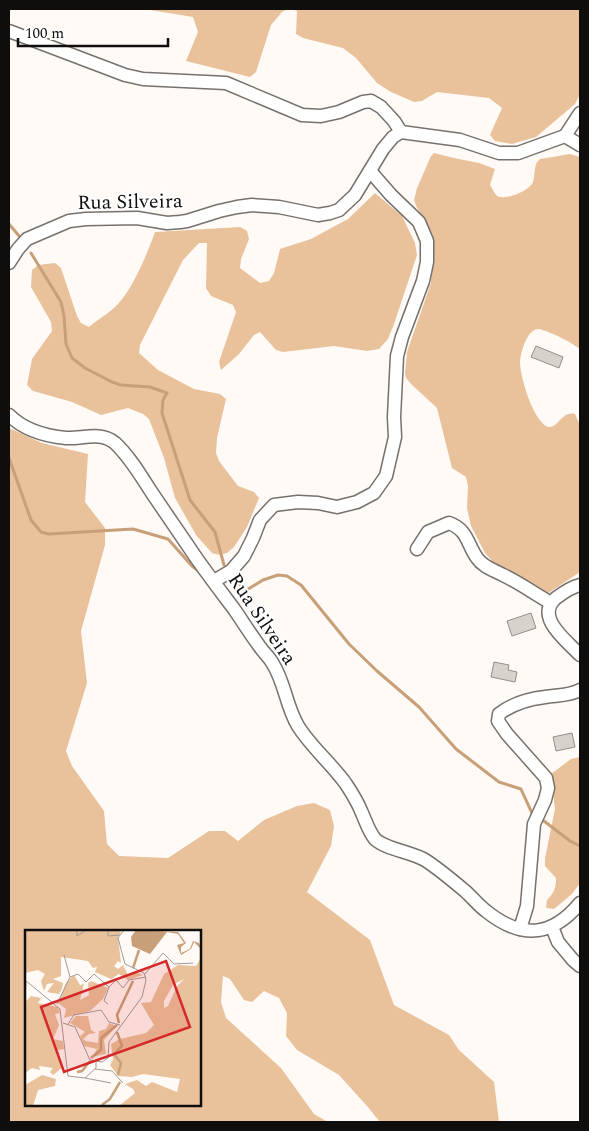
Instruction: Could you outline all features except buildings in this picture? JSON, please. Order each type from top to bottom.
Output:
[{"type":"street","points":[[9,31],[124,75],[144,79],[226,82],[302,115],[321,116],[371,101],[382,107],[401,132],[460,140],[499,153],[518,154],[565,136],[580,113]]},
{"type":"street","name":"Rua Silveira","points":[[9,263],[27,239],[69,221],[137,218],[180,222],[219,211],[252,205],[279,207],[318,215],[340,210],[354,196],[383,149],[393,137],[401,132]]},
{"type":"street","points":[[565,136],[580,145]]},
{"type":"street","points":[[214,581],[231,571],[244,556],[260,520],[274,505],[298,502],[318,503],[337,507],[357,502],[374,493],[386,476],[395,437],[397,356],[423,281],[427,262],[427,241],[419,222],[370,171]]},
{"type":"street","name":"Rua Silveira","points":[[9,416],[27,429],[51,436],[67,438],[100,436],[113,441],[131,461],[260,647],[273,662],[297,724],[355,797],[376,840],[424,859],[448,877],[491,915],[520,929],[533,931],[552,927],[572,912],[580,903]]},
{"type":"street","points":[[417,548],[428,532],[449,523],[456,525],[462,529],[478,560],[486,567],[504,575],[551,603]]},
{"type":"street","points":[[580,585],[563,592],[551,603],[548,610],[548,617],[554,628],[580,655]]},
{"type":"street","points":[[520,929],[527,906],[534,824],[545,800],[548,788],[546,778],[498,721],[499,714],[506,708],[519,703],[543,697],[572,694],[580,690]]},
{"type":"street","points":[[552,927],[558,942],[580,966]]},
{"type":"shaded area","points":[[144,9],[288,9],[282,12],[271,25],[256,72],[250,77],[186,61],[198,32],[193,17]]},
{"type":"shaded area","points":[[291,9],[580,9],[580,94],[575,104],[536,137],[512,144],[495,141],[490,135],[502,108],[489,98],[437,92],[422,101],[414,102],[391,92],[377,83],[356,58],[343,48],[303,38],[296,34],[297,11]]},
{"type":"shaded area","points":[[434,153],[479,163],[495,169],[490,185],[496,195],[500,197],[516,194],[527,189],[533,182],[536,164],[540,159],[570,154],[580,157],[580,349],[550,333],[540,329],[535,330],[525,342],[520,363],[528,397],[536,415],[541,421],[550,427],[566,415],[575,414],[580,425],[580,572],[547,594],[519,575],[496,565],[485,553],[471,526],[467,508],[468,486],[466,477],[452,468],[437,408],[406,378],[407,352],[431,283],[432,235],[414,200],[417,188]]},
{"type":"shaded area","points":[[375,193],[402,216],[415,243],[417,255],[388,339],[379,349],[367,351],[334,346],[283,352],[276,350],[260,332],[254,335],[239,354],[221,370],[219,362],[236,312],[233,305],[211,296],[206,288],[207,243],[199,243],[183,260],[140,345],[139,353],[158,370],[194,389],[220,394],[226,399],[217,438],[216,453],[219,461],[238,486],[254,492],[259,498],[247,527],[234,547],[227,553],[220,555],[212,553],[196,535],[175,498],[164,458],[149,419],[143,414],[128,408],[101,415],[72,402],[33,391],[27,385],[32,359],[52,331],[51,322],[31,287],[32,270],[38,265],[55,263],[61,268],[77,316],[81,323],[89,327],[121,301],[133,283],[155,232],[240,227],[247,231],[249,239],[241,259],[240,268],[260,283],[269,281],[274,273],[280,249],[311,239],[348,219]]},
{"type":"shaded area","points":[[9,428],[42,443],[88,454],[85,502],[105,528],[105,545],[81,631],[87,683],[66,751],[72,766],[104,811],[107,844],[119,856],[168,858],[209,831],[225,831],[238,841],[264,820],[297,806],[314,803],[330,810],[334,826],[331,846],[307,892],[370,940],[394,1005],[449,1035],[459,1050],[494,1082],[499,1122],[380,1122],[339,1075],[297,1050],[286,1036],[287,1013],[279,998],[264,991],[252,1002],[244,1000],[230,979],[223,976],[221,1002],[226,1018],[281,1068],[314,1114],[328,1122],[9,1122]]},
{"type":"shaded area","points":[[580,757],[580,883],[572,894],[554,909],[546,908],[547,900],[554,890],[556,882],[556,878],[545,866],[555,809],[551,774],[571,759]]},
{"type":"waterway","points":[[9,224],[20,237]]},
{"type":"waterway","points":[[31,253],[61,302],[66,344],[72,358],[85,368],[112,382],[121,385],[150,387],[167,393],[163,400],[162,413],[190,500],[215,532],[224,565]]},
{"type":"waterway","points":[[9,458],[31,520],[41,532],[49,534],[133,529],[168,539],[192,566],[200,572]]},
{"type":"waterway","points":[[233,575],[245,591],[263,580],[278,575],[287,576],[301,585],[349,644],[419,707],[456,749],[499,782],[521,789],[532,813]]},
{"type":"waterway","points":[[544,821],[570,841],[580,846]]}]
